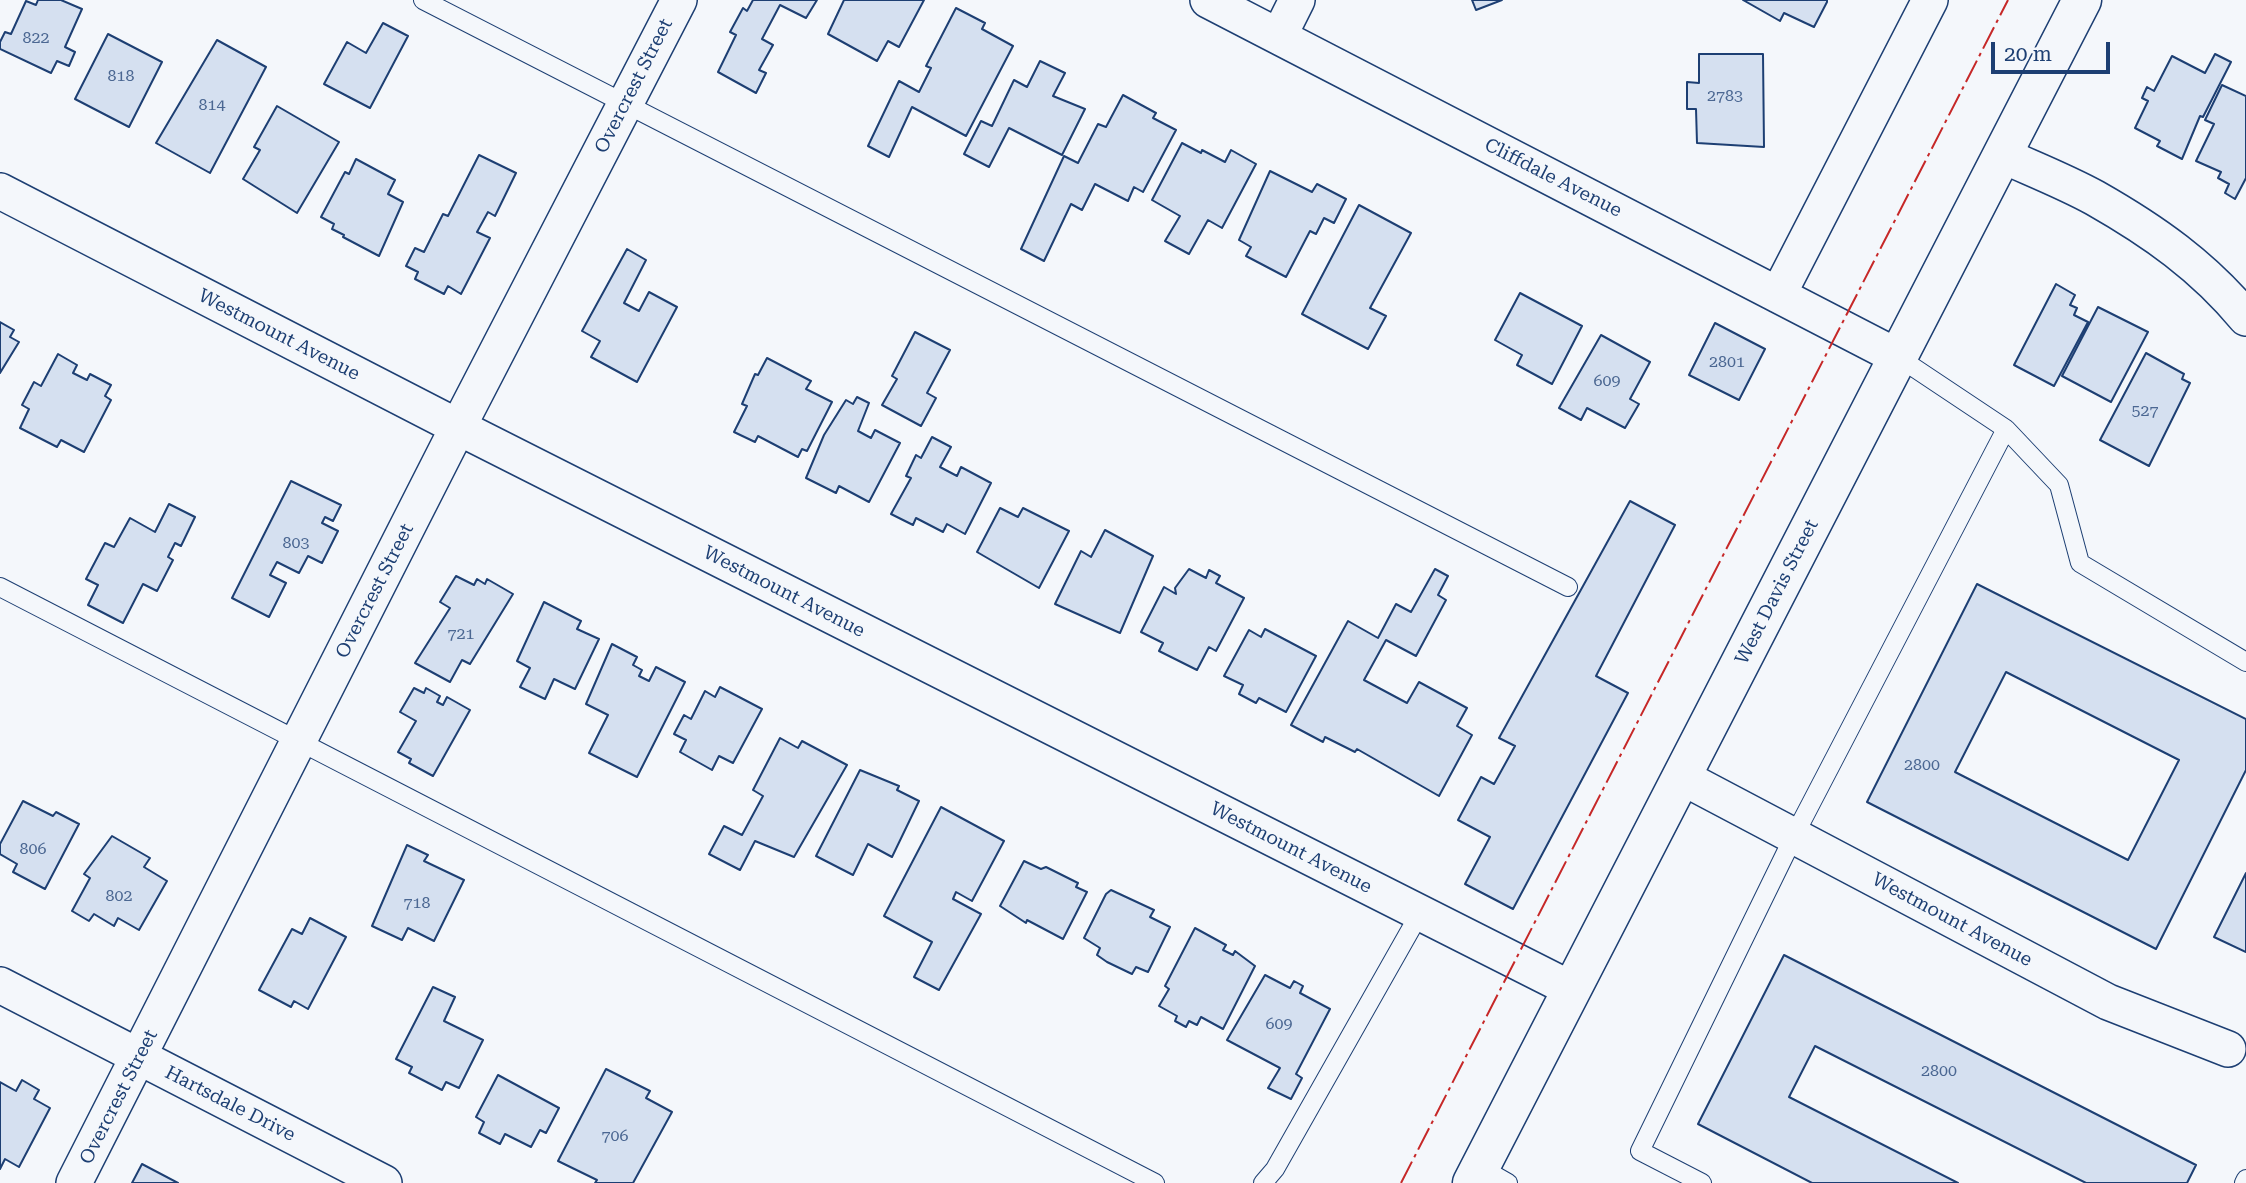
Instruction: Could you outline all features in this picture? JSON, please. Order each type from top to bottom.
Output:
[{"type":"main road","name":"West Davis Street","points":[[1487,1178],[1571,989],[2082,0]]},
{"type":"street","name":"Overcrest Street","points":[[75,1183],[458,427],[679,0]]},
{"type":"street","name":"Cliffdale Avenue","points":[[1208,0],[1898,357]]},
{"type":"street","points":[[1279,36],[1297,0]]},
{"type":"street","points":[[1778,295],[1930,0]]},
{"type":"street","points":[[2002,155],[2093,197],[2169,245],[2222,289],[2246,317]]},
{"type":"street","name":"Westmount Avenue","points":[[0,191],[458,427],[1571,989]]},
{"type":"street","name":"Westmount Avenue","points":[[1682,777],[2108,1003],[2228,1049]]},
{"type":"street","name":"Hartsdale Drive","points":[[0,985],[384,1183]]},
{"type":"lane","points":[[423,0],[1568,587]]},
{"type":"lane","points":[[1898,357],[2006,429],[2059,485],[2080,563],[2246,662]]},
{"type":"lane","points":[[1702,1183],[1640,1151],[1794,836],[2006,429]]},
{"type":"lane","points":[[0,587],[1155,1183]]},
{"type":"lane","points":[[1263,1183],[1275,1169],[1420,913]]},
{"type":"building","points":[[38,0],[61,0],[82,9],[65,47],[75,52],[69,66],[57,61],[51,73],[0,49],[5,32],[11,34],[26,1],[36,5]]},
{"type":"building","points":[[753,0],[817,0],[806,18],[780,5],[762,39],[773,45],[759,70],[766,73],[756,93],[718,72],[736,35],[730,32],[743,8],[747,11]]},
{"type":"building","points":[[844,0],[924,0],[899,47],[888,41],[877,61],[828,34]]},
{"type":"building","points":[[1472,0],[1502,0],[1476,10]]},
{"type":"building","points":[[1743,0],[1827,2],[1814,27],[1784,13],[1780,21]]},
{"type":"building","points":[[956,8],[985,23],[982,29],[1013,46],[966,136],[912,107],[889,157],[868,146],[899,81],[919,92],[931,68],[926,66]]},
{"type":"building","points":[[383,23],[408,36],[370,108],[324,84],[347,42],[366,53]]},
{"type":"building","points":[[108,34],[162,62],[129,127],[75,99]]},
{"type":"building","points":[[217,40],[266,67],[210,173],[156,143]]},
{"type":"building","points":[[1699,54],[1763,54],[1764,147],[1697,143],[1696,109],[1687,109],[1687,82],[1699,83]]},
{"type":"building","points":[[2215,54],[2231,62],[2203,117],[2200,116],[2182,159],[2157,146],[2160,141],[2135,128],[2148,101],[2142,98],[2147,87],[2154,91],[2172,56],[2205,73]]},
{"type":"building","points":[[1040,61],[1065,73],[1053,96],[1085,109],[1062,155],[1009,128],[989,167],[964,154],[981,121],[992,126],[1014,80],[1027,87]]},
{"type":"building","points":[[2222,85],[2246,96],[2246,178],[2235,199],[2225,193],[2229,184],[2218,178],[2221,172],[2196,161],[2214,124],[2205,120]]},
{"type":"building","points":[[1123,95],[1156,113],[1153,118],[1176,130],[1143,192],[1134,187],[1128,201],[1095,184],[1082,210],[1071,204],[1044,261],[1021,249],[1064,156],[1078,163],[1098,124],[1106,127]]},
{"type":"building","points":[[277,106],[339,142],[297,213],[243,179],[260,150],[254,147]]},
{"type":"building","points":[[1182,143],[1225,162],[1231,150],[1256,164],[1222,228],[1208,220],[1189,254],[1165,241],[1180,216],[1152,200]]},
{"type":"building","points":[[479,155],[516,173],[495,216],[488,212],[477,232],[490,238],[461,294],[448,286],[444,294],[415,279],[418,272],[406,266],[415,248],[424,252],[443,214],[448,216]]},
{"type":"building","points":[[356,159],[395,180],[388,194],[403,202],[379,256],[343,237],[344,235],[332,229],[334,224],[321,217],[345,172],[349,174]]},
{"type":"building","points":[[1270,171],[1312,192],[1317,184],[1346,199],[1334,223],[1324,218],[1316,234],[1310,231],[1286,277],[1246,256],[1251,247],[1239,240]]},
{"type":"building","points":[[1359,205],[1411,233],[1370,308],[1386,316],[1368,349],[1302,314]]},
{"type":"building","points":[[627,249],[646,260],[624,303],[639,311],[649,292],[677,307],[637,382],[591,357],[600,341],[582,331]]},
{"type":"building","points":[[2056,284],[2075,295],[2070,305],[2077,308],[2074,315],[2088,322],[2054,386],[2014,365]]},
{"type":"building","points":[[1520,293],[1582,326],[1552,384],[1517,365],[1522,355],[1495,340]]},
{"type":"building","points":[[2098,307],[2148,332],[2111,402],[2062,376]]},
{"type":"building","points":[[0,322],[14,330],[10,337],[19,342],[0,373]]},
{"type":"building","points":[[1715,323],[1765,349],[1739,400],[1689,375]]},
{"type":"building","points":[[915,332],[950,350],[927,393],[936,398],[921,426],[882,405],[897,379],[892,376]]},
{"type":"building","points":[[1601,335],[1650,362],[1630,399],[1639,404],[1625,428],[1587,408],[1581,420],[1559,408]]},
{"type":"building","points":[[2146,353],[2184,374],[2182,379],[2190,383],[2149,466],[2100,440]]},
{"type":"building","points":[[58,354],[77,365],[73,373],[87,380],[90,374],[111,385],[105,396],[111,400],[84,452],[61,440],[57,447],[20,428],[29,409],[22,405],[34,382],[41,386]]},
{"type":"building","points":[[767,358],[811,381],[806,389],[832,402],[807,451],[802,449],[798,457],[758,436],[755,442],[734,432],[747,406],[742,404],[755,374],[758,375]]},
{"type":"building","points":[[857,397],[869,403],[858,431],[871,438],[875,430],[900,443],[869,502],[839,486],[836,493],[806,478],[824,435],[846,400],[853,404]]},
{"type":"building","points":[[932,437],[951,447],[940,467],[957,476],[961,467],[991,483],[965,534],[947,524],[943,532],[916,518],[913,525],[891,514],[911,478],[906,476],[916,455],[921,458]]},
{"type":"building","points":[[291,481],[341,505],[333,521],[325,517],[322,523],[338,531],[322,563],[308,556],[299,573],[277,562],[270,575],[286,583],[269,617],[232,598]]},
{"type":"building","points":[[1630,501],[1675,525],[1596,676],[1628,693],[1513,909],[1465,884],[1490,837],[1458,820],[1481,777],[1494,784],[1515,746],[1499,738]]},
{"type":"building","points":[[169,504],[195,517],[181,546],[175,543],[168,557],[173,560],[157,591],[143,584],[123,623],[88,605],[98,585],[86,579],[105,543],[114,547],[130,518],[155,532]]},
{"type":"building","points":[[1000,508],[1018,517],[1023,508],[1069,531],[1039,588],[977,552]]},
{"type":"building","points":[[1105,530],[1153,556],[1120,633],[1055,604],[1081,551],[1091,557]]},
{"type":"building","points":[[1189,569],[1206,578],[1209,570],[1220,576],[1216,583],[1244,598],[1216,651],[1209,647],[1197,670],[1159,651],[1163,643],[1141,632],[1164,587],[1176,594],[1175,588]]},
{"type":"building","points":[[1435,569],[1448,576],[1438,595],[1446,600],[1416,656],[1386,640],[1364,680],[1407,703],[1419,682],[1467,708],[1457,726],[1472,735],[1439,796],[1357,749],[1355,752],[1325,737],[1323,742],[1291,725],[1348,621],[1378,638],[1396,604],[1411,612]]},
{"type":"building","points":[[456,576],[474,585],[477,579],[485,584],[487,579],[513,594],[470,664],[462,660],[450,682],[415,663],[450,608],[440,602]]},
{"type":"building","points":[[1977,584],[2246,719],[2246,770],[2156,949],[1867,802]],"holes":[[[2006,672],[2179,760],[2128,860],[1955,772]]]},
{"type":"building","points":[[544,602],[581,621],[577,629],[599,639],[575,689],[554,679],[545,699],[520,687],[530,668],[517,661]]},
{"type":"building","points":[[1265,629],[1316,656],[1286,712],[1259,698],[1256,703],[1239,694],[1243,685],[1224,676],[1249,630],[1261,637]]},
{"type":"building","points":[[612,644],[637,657],[633,665],[642,670],[639,676],[649,681],[656,667],[685,682],[637,777],[589,753],[608,715],[586,704]]},
{"type":"building","points":[[720,687],[762,709],[733,763],[719,756],[712,770],[680,752],[686,740],[674,734],[684,715],[691,719],[705,691],[715,697]]},
{"type":"building","points":[[414,688],[424,693],[426,688],[440,696],[437,702],[443,705],[447,697],[470,710],[433,776],[409,763],[411,759],[398,752],[416,721],[400,712]]},
{"type":"building","points":[[780,738],[798,748],[802,741],[847,765],[794,857],[755,841],[740,870],[709,854],[724,826],[742,835],[763,796],[753,790]]},
{"type":"building","points":[[860,770],[899,786],[897,790],[919,801],[892,857],[868,844],[853,875],[816,856]]},
{"type":"building","points":[[23,801],[53,816],[56,812],[79,824],[45,889],[13,872],[17,864],[0,854],[0,844]]},
{"type":"building","points":[[941,807],[1004,841],[972,901],[956,892],[953,899],[981,914],[939,990],[914,977],[932,942],[884,916]]},
{"type":"building","points":[[112,836],[150,858],[144,867],[167,881],[139,930],[118,918],[114,926],[94,914],[89,921],[72,911],[90,878],[84,874]]},
{"type":"building","points":[[407,845],[428,855],[424,861],[464,880],[434,941],[408,928],[402,940],[372,926]]},
{"type":"building","points":[[1024,861],[1041,869],[1046,867],[1078,883],[1076,887],[1087,892],[1063,939],[1027,920],[1026,923],[1000,906]]},
{"type":"building","points":[[2246,873],[2246,952],[2214,937]]},
{"type":"building","points":[[1111,890],[1154,910],[1150,917],[1170,927],[1148,972],[1136,967],[1132,974],[1107,962],[1097,955],[1100,948],[1084,938],[1106,894]]},
{"type":"building","points":[[310,918],[346,937],[308,1009],[294,1001],[291,1007],[259,990],[292,929],[302,934]]},
{"type":"building","points":[[1195,928],[1226,945],[1223,950],[1233,955],[1235,951],[1255,966],[1223,1029],[1201,1017],[1197,1025],[1189,1021],[1186,1027],[1175,1021],[1177,1016],[1159,1006],[1169,989],[1165,986]]},
{"type":"building","points":[[1784,955],[2196,1165],[2187,1183],[2086,1183],[1815,1046],[1789,1097],[1958,1183],[1812,1183],[1698,1124]]},
{"type":"building","points":[[1265,975],[1290,988],[1294,981],[1303,986],[1300,993],[1330,1009],[1296,1074],[1302,1078],[1291,1099],[1268,1088],[1280,1068],[1227,1040]]},
{"type":"building","points":[[433,987],[455,997],[444,1021],[483,1040],[459,1088],[446,1082],[442,1090],[409,1073],[412,1067],[396,1059]]},
{"type":"building","points":[[606,1069],[650,1091],[646,1098],[672,1112],[633,1183],[595,1183],[597,1180],[558,1161]]},
{"type":"building","points":[[498,1075],[559,1108],[546,1133],[540,1130],[531,1147],[505,1134],[500,1144],[479,1133],[484,1122],[476,1117]]},
{"type":"building","points":[[22,1080],[39,1090],[34,1099],[50,1108],[19,1167],[5,1159],[0,1169],[0,1082],[16,1091]]},
{"type":"building","points":[[142,1164],[178,1183],[132,1183]]},
{"type":"power","points":[[1401,1183],[2008,0]]}]
